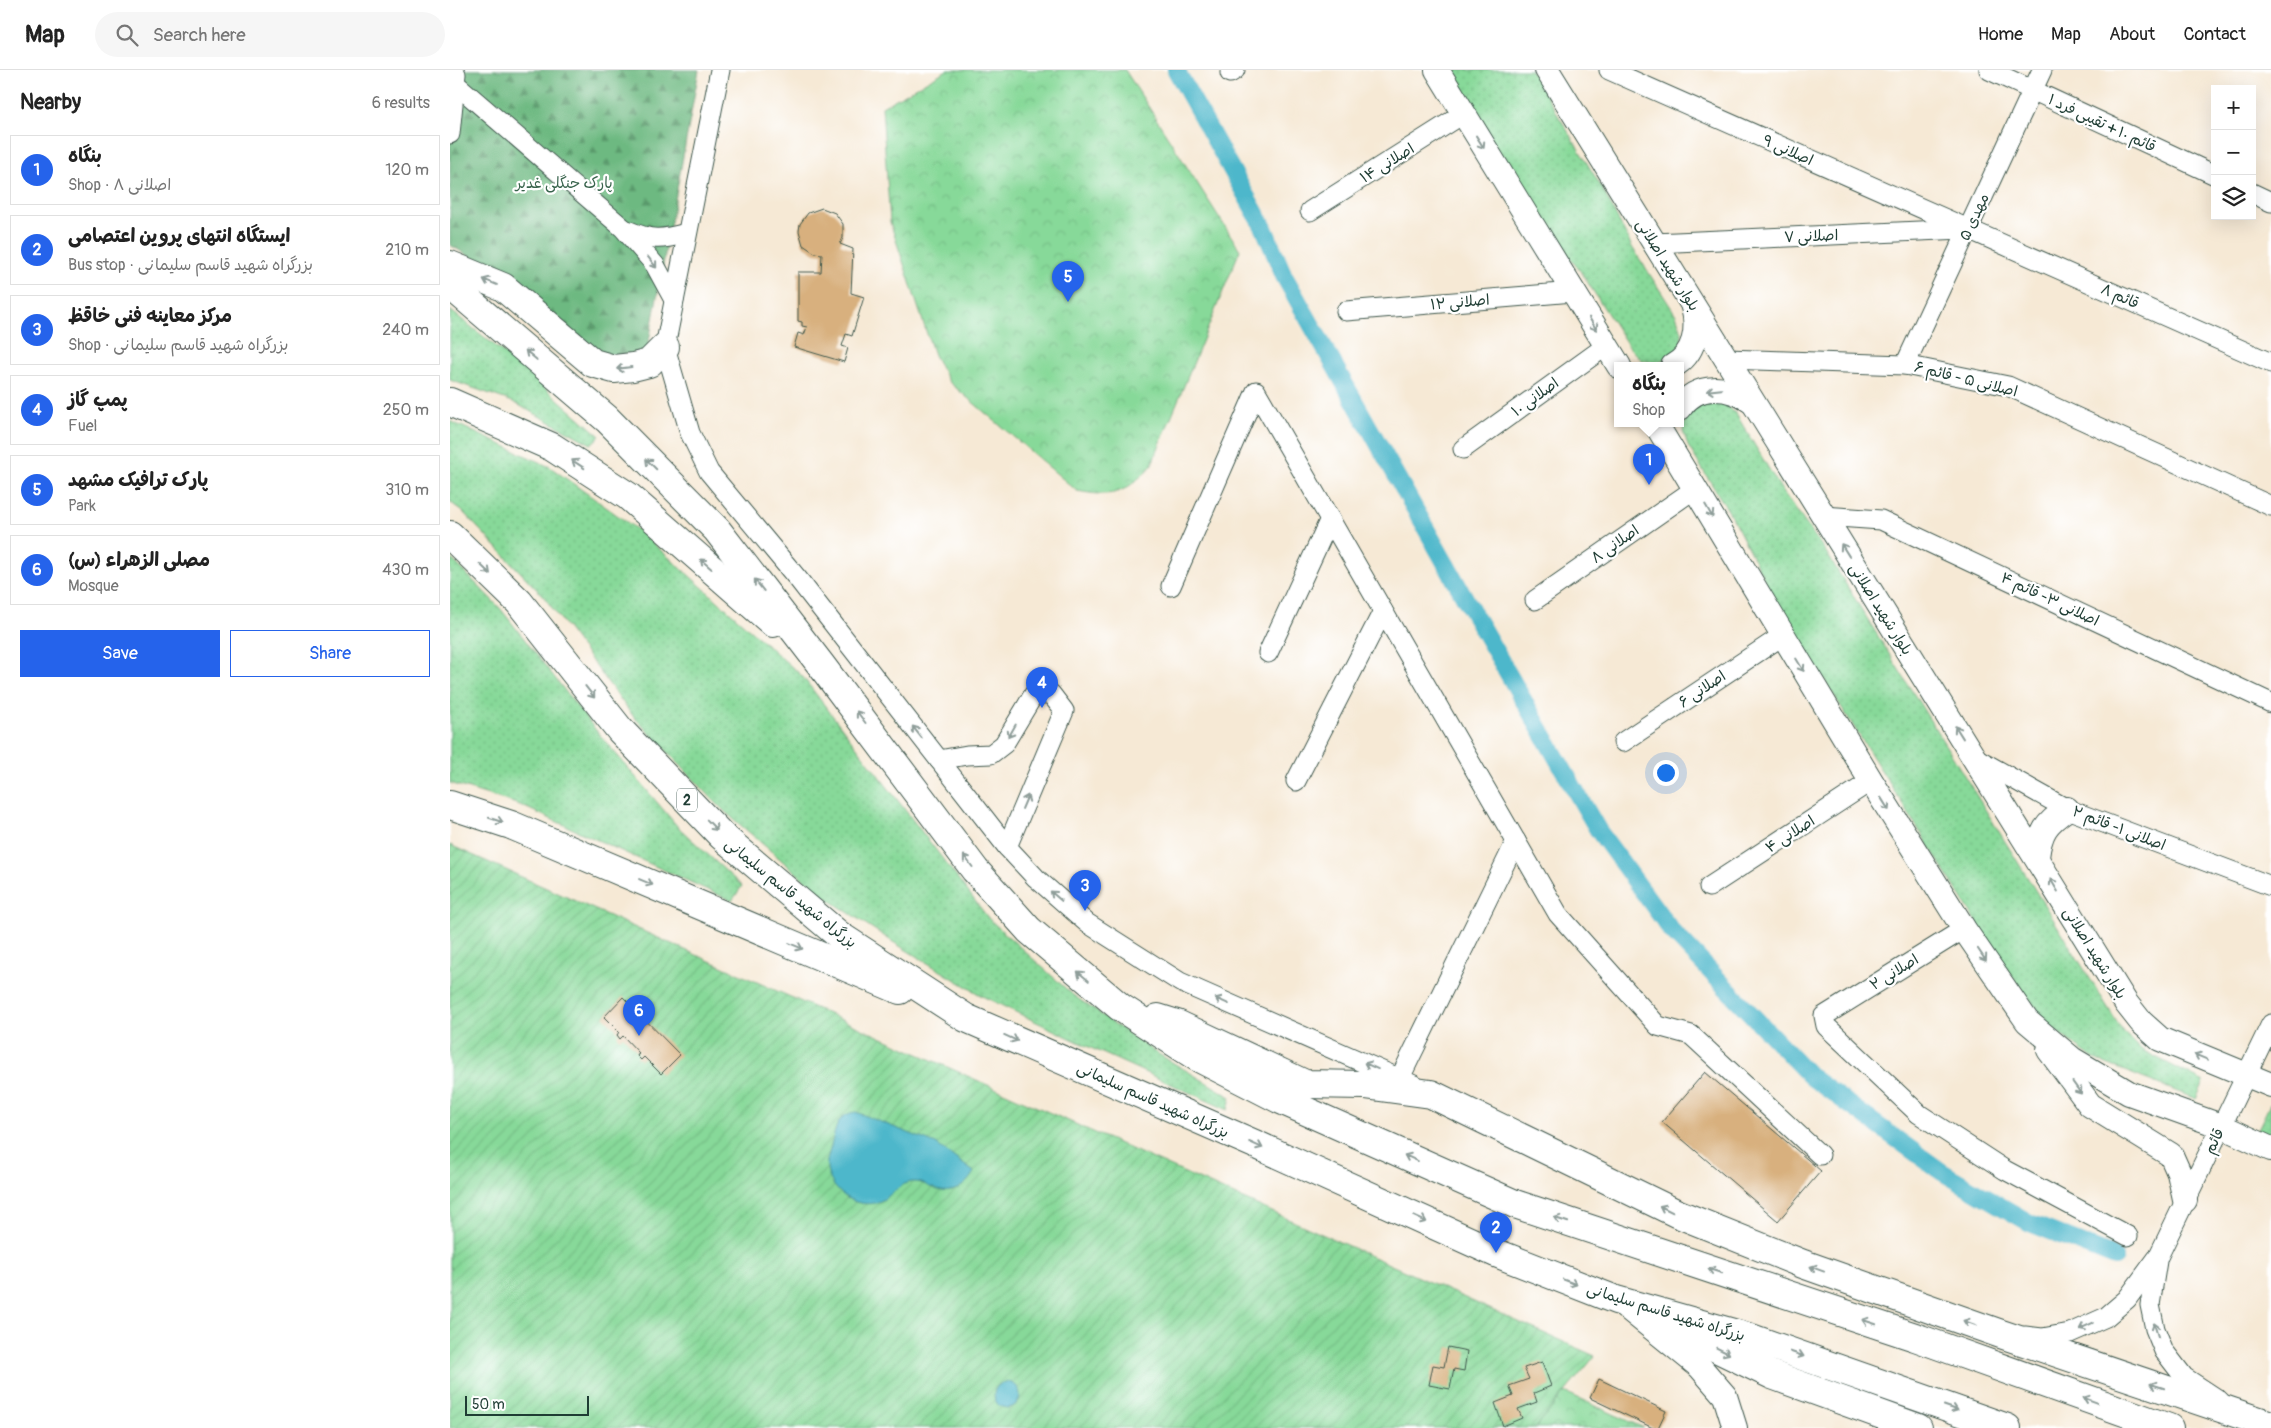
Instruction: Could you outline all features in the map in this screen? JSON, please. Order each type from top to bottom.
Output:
[{"type":"highway","points":[[450,265],[503,288],[593,362],[614,370],[633,367],[649,363],[665,347]]},
{"type":"highway","points":[[450,286],[607,419],[717,530],[975,870],[1029,930],[1120,1007],[1197,1057],[1279,1099],[1515,1204],[1915,1337],[2169,1428]]},
{"type":"highway","points":[[450,402],[552,447],[628,496],[821,665]]},
{"type":"highway","name":"بزرگراه شهید قاسم سلیمانی","points":[[450,535],[519,602],[620,730],[722,836],[840,936],[966,1018],[1257,1145],[1496,1253],[1616,1300],[1752,1338],[2007,1428]]},
{"type":"highway","points":[[450,805],[511,825],[966,1018]]},
{"type":"highway","points":[[1120,1007],[1177,1024],[1305,1084],[1365,1085],[1431,1094],[1676,1213],[1804,1264],[2002,1334],[2271,1425]]},
{"type":"highway","points":[[1616,1300],[1772,1375],[1918,1428]]},
{"type":"main road","points":[[1437,70],[1616,362]]},
{"type":"main road","name":"بلوار شهید اصلانی","points":[[1547,70],[2037,857],[2106,973],[2140,1022],[2160,1039],[2271,1085]]},
{"type":"main road","points":[[1677,362],[1689,351],[1695,336],[1697,321],[1693,305]]},
{"type":"main road","points":[[1684,405],[1695,395],[1709,389],[1724,389],[1739,393],[1752,401]]},
{"type":"main road","points":[[1660,427],[1672,435],[1696,488],[1782,636],[1964,929],[2027,1021],[2090,1105],[2171,1155],[2179,1172],[2185,1200]]},
{"type":"main road","points":[[2037,857],[2039,839],[2046,827],[2050,821],[2067,809]]},
{"type":"main road","points":[[2027,1021],[2072,1060],[2129,1093],[2221,1126],[2271,1149]]},
{"type":"main road","points":[[1616,1300],[1700,1367],[1726,1396],[1735,1428]]},
{"type":"street","points":[[720,70],[665,347],[690,434],[709,472],[798,579],[1007,847],[1036,878],[1087,923],[1180,982],[1400,1078],[1431,1094]]},
{"type":"street","name":"اصلانی ۹","points":[[1609,70],[1968,229]]},
{"type":"street","name":"قائم ۱۰ + تقیبی فرد ۱","points":[[1990,70],[2211,173]]},
{"type":"street","name":"مهدی ۵","points":[[1905,365],[2042,70]]},
{"type":"street","points":[[454,77],[623,228],[655,264],[674,300]]},
{"type":"street","points":[[450,134],[454,77]]},
{"type":"street","name":"اصلانی ۱۴","points":[[1310,211],[1464,114]]},
{"type":"street","points":[[2256,195],[2271,202]]},
{"type":"street","points":[[623,228],[646,238],[664,240],[688,233]]},
{"type":"street","name":"اصلانی ۷","points":[[1654,243],[1968,229]]},
{"type":"street","name":"قائم ۸","points":[[1968,229],[2271,363]]},
{"type":"street","name":"اصلانی ۱۲","points":[[1346,311],[1574,292]]},
{"type":"street","name":"اصلانی ۱۰","points":[[1463,449],[1606,346]]},
{"type":"street","name":"اصلانی ۵ - قائم ۶","points":[[1726,359],[1905,365],[2008,386],[2271,506]]},
{"type":"street","points":[[1171,586],[1256,391],[1558,914],[1658,1026],[1691,1035],[1820,1155]]},
{"type":"street","name":"اصلانی ۸","points":[[1535,600],[1696,488]]},
{"type":"street","name":"اصلانی ۳- قائم ۴","points":[[1823,516],[1882,520],[2271,703]]},
{"type":"street","points":[[1268,653],[1330,519]]},
{"type":"street","points":[[1296,781],[1383,611]]},
{"type":"street","name":"اصلانی ۶","points":[[1623,742],[1782,636]]},
{"type":"street","points":[[939,760],[967,755],[991,754],[1004,744],[1034,694],[1051,694],[1064,710],[1007,847]]},
{"type":"street","name":"اصلانی ۱- قائم ۲","points":[[1974,757],[2067,809],[2271,886]]},
{"type":"street","name":"اصلانی ۴","points":[[1709,888],[1871,781]]},
{"type":"street","points":[[1400,1078],[1516,841]]},
{"type":"street","name":"اصلانی ۲","points":[[1964,929],[1824,1016],[1829,1031],[1919,1114],[2005,1170],[2128,1236]]},
{"type":"street","name":"قائم","points":[[2158,1257],[2271,1024]]},
{"type":"street","points":[[2002,1334],[2042,1338],[2070,1333],[2106,1317],[2127,1300],[2158,1257]]},
{"type":"street","points":[[2158,1257],[2150,1305],[2155,1328],[2164,1351],[2184,1376],[2237,1412]]},
{"type":"green space","name":"پارک جنگلی غدیر","points":[[450,70],[699,70],[647,352],[602,357],[505,277],[450,245]]},
{"type":"green space","points":[[947,70],[1125,70],[1240,250],[1151,466],[1134,483],[1118,492],[1101,494],[1077,491],[949,382],[934,355],[890,222],[882,107]]},
{"type":"green space","points":[[1448,70],[1531,70],[1602,188],[1632,247],[1676,315],[1682,332],[1681,346],[1670,358],[1656,362],[1641,360],[1629,347],[1581,272],[1541,222]]},
{"type":"green space","points":[[450,310],[512,359],[600,436],[591,444],[513,402],[450,380]]},
{"type":"green space","points":[[1716,401],[1727,405],[1736,414],[1781,489],[1826,552],[2123,1032],[2142,1050],[2204,1082],[2196,1099],[2094,1059],[2050,1027],[2007,970],[1779,608],[1732,517],[1688,446],[1683,431],[1686,418],[1695,407],[1705,402]]},
{"type":"green space","points":[[450,421],[550,467],[638,530],[802,676],[989,919],[1073,995],[1155,1052],[1231,1097],[1228,1110],[982,996],[893,942],[822,895],[723,810],[633,716],[544,597],[462,511],[450,502]]},
{"type":"green space","points":[[450,557],[500,608],[595,729],[678,827],[742,886],[732,901],[520,805],[450,783]]},
{"type":"green space","points":[[450,845],[1595,1356],[1535,1428],[450,1428]]},
{"type":"green space","points":[[2271,1102],[2271,1140],[2256,1133]]},
{"type":"green space","points":[[1565,1392],[1644,1428],[1535,1428]]},
{"type":"water","points":[[856,1112],[936,1144],[974,1172],[967,1182],[951,1191],[939,1191],[922,1183],[915,1182],[901,1186],[876,1203],[867,1204],[850,1200],[839,1192],[831,1181],[828,1174],[827,1161],[839,1122],[845,1115]]},
{"type":"water","points":[[1007,1382],[1016,1386],[1020,1395],[1016,1404],[1007,1408],[998,1404],[994,1395],[998,1386]]},
{"type":"building","points":[[822,208],[835,213],[843,224],[843,238],[840,244],[853,249],[851,293],[864,297],[852,336],[846,334],[842,346],[848,348],[844,362],[794,347],[798,333],[804,335],[807,327],[802,326],[802,322],[798,321],[798,272],[821,272],[822,254],[815,253],[803,245],[799,231],[800,224],[808,213]]},
{"type":"building","points":[[623,997],[680,1055],[661,1074],[644,1057],[641,1060],[637,1056],[639,1053],[623,1036],[620,1039],[617,1035],[619,1032],[604,1017]]},
{"type":"building","points":[[1705,1072],[1821,1171],[1778,1221],[1662,1122]]},
{"type":"building","points":[[1448,1347],[1467,1351],[1464,1371],[1454,1369],[1450,1389],[1429,1385],[1433,1365],[1444,1367]]},
{"type":"building","points":[[1542,1362],[1551,1386],[1534,1393],[1537,1402],[1518,1409],[1522,1418],[1503,1426],[1495,1403],[1513,1396],[1509,1386],[1529,1379],[1524,1368]]},
{"type":"building","points":[[1599,1379],[1666,1411],[1658,1428],[1653,1428],[1590,1398]]},
{"type":"waterway","points":[[1176,70],[1264,228],[1284,276],[1598,830],[1671,930],[1811,1077],[1942,1172],[2030,1223],[2115,1257]]},
{"type":"place","name":"پارک ترافیک مشهد","points":[[1068,302]]},
{"type":"place","name":"بنگاه","points":[[1649,485]]},
{"type":"place","name":"پمپ گاز","points":[[1042,708]]},
{"type":"place","name":"مرکز معاینه فنی خاقظ","points":[[1085,911]]},
{"type":"place","name":"مصلی الزهراء (س)","points":[[639,1036]]},
{"type":"place","name":"ایستگاه انتهای پروین اعتصامی","points":[[1496,1253]]}]
